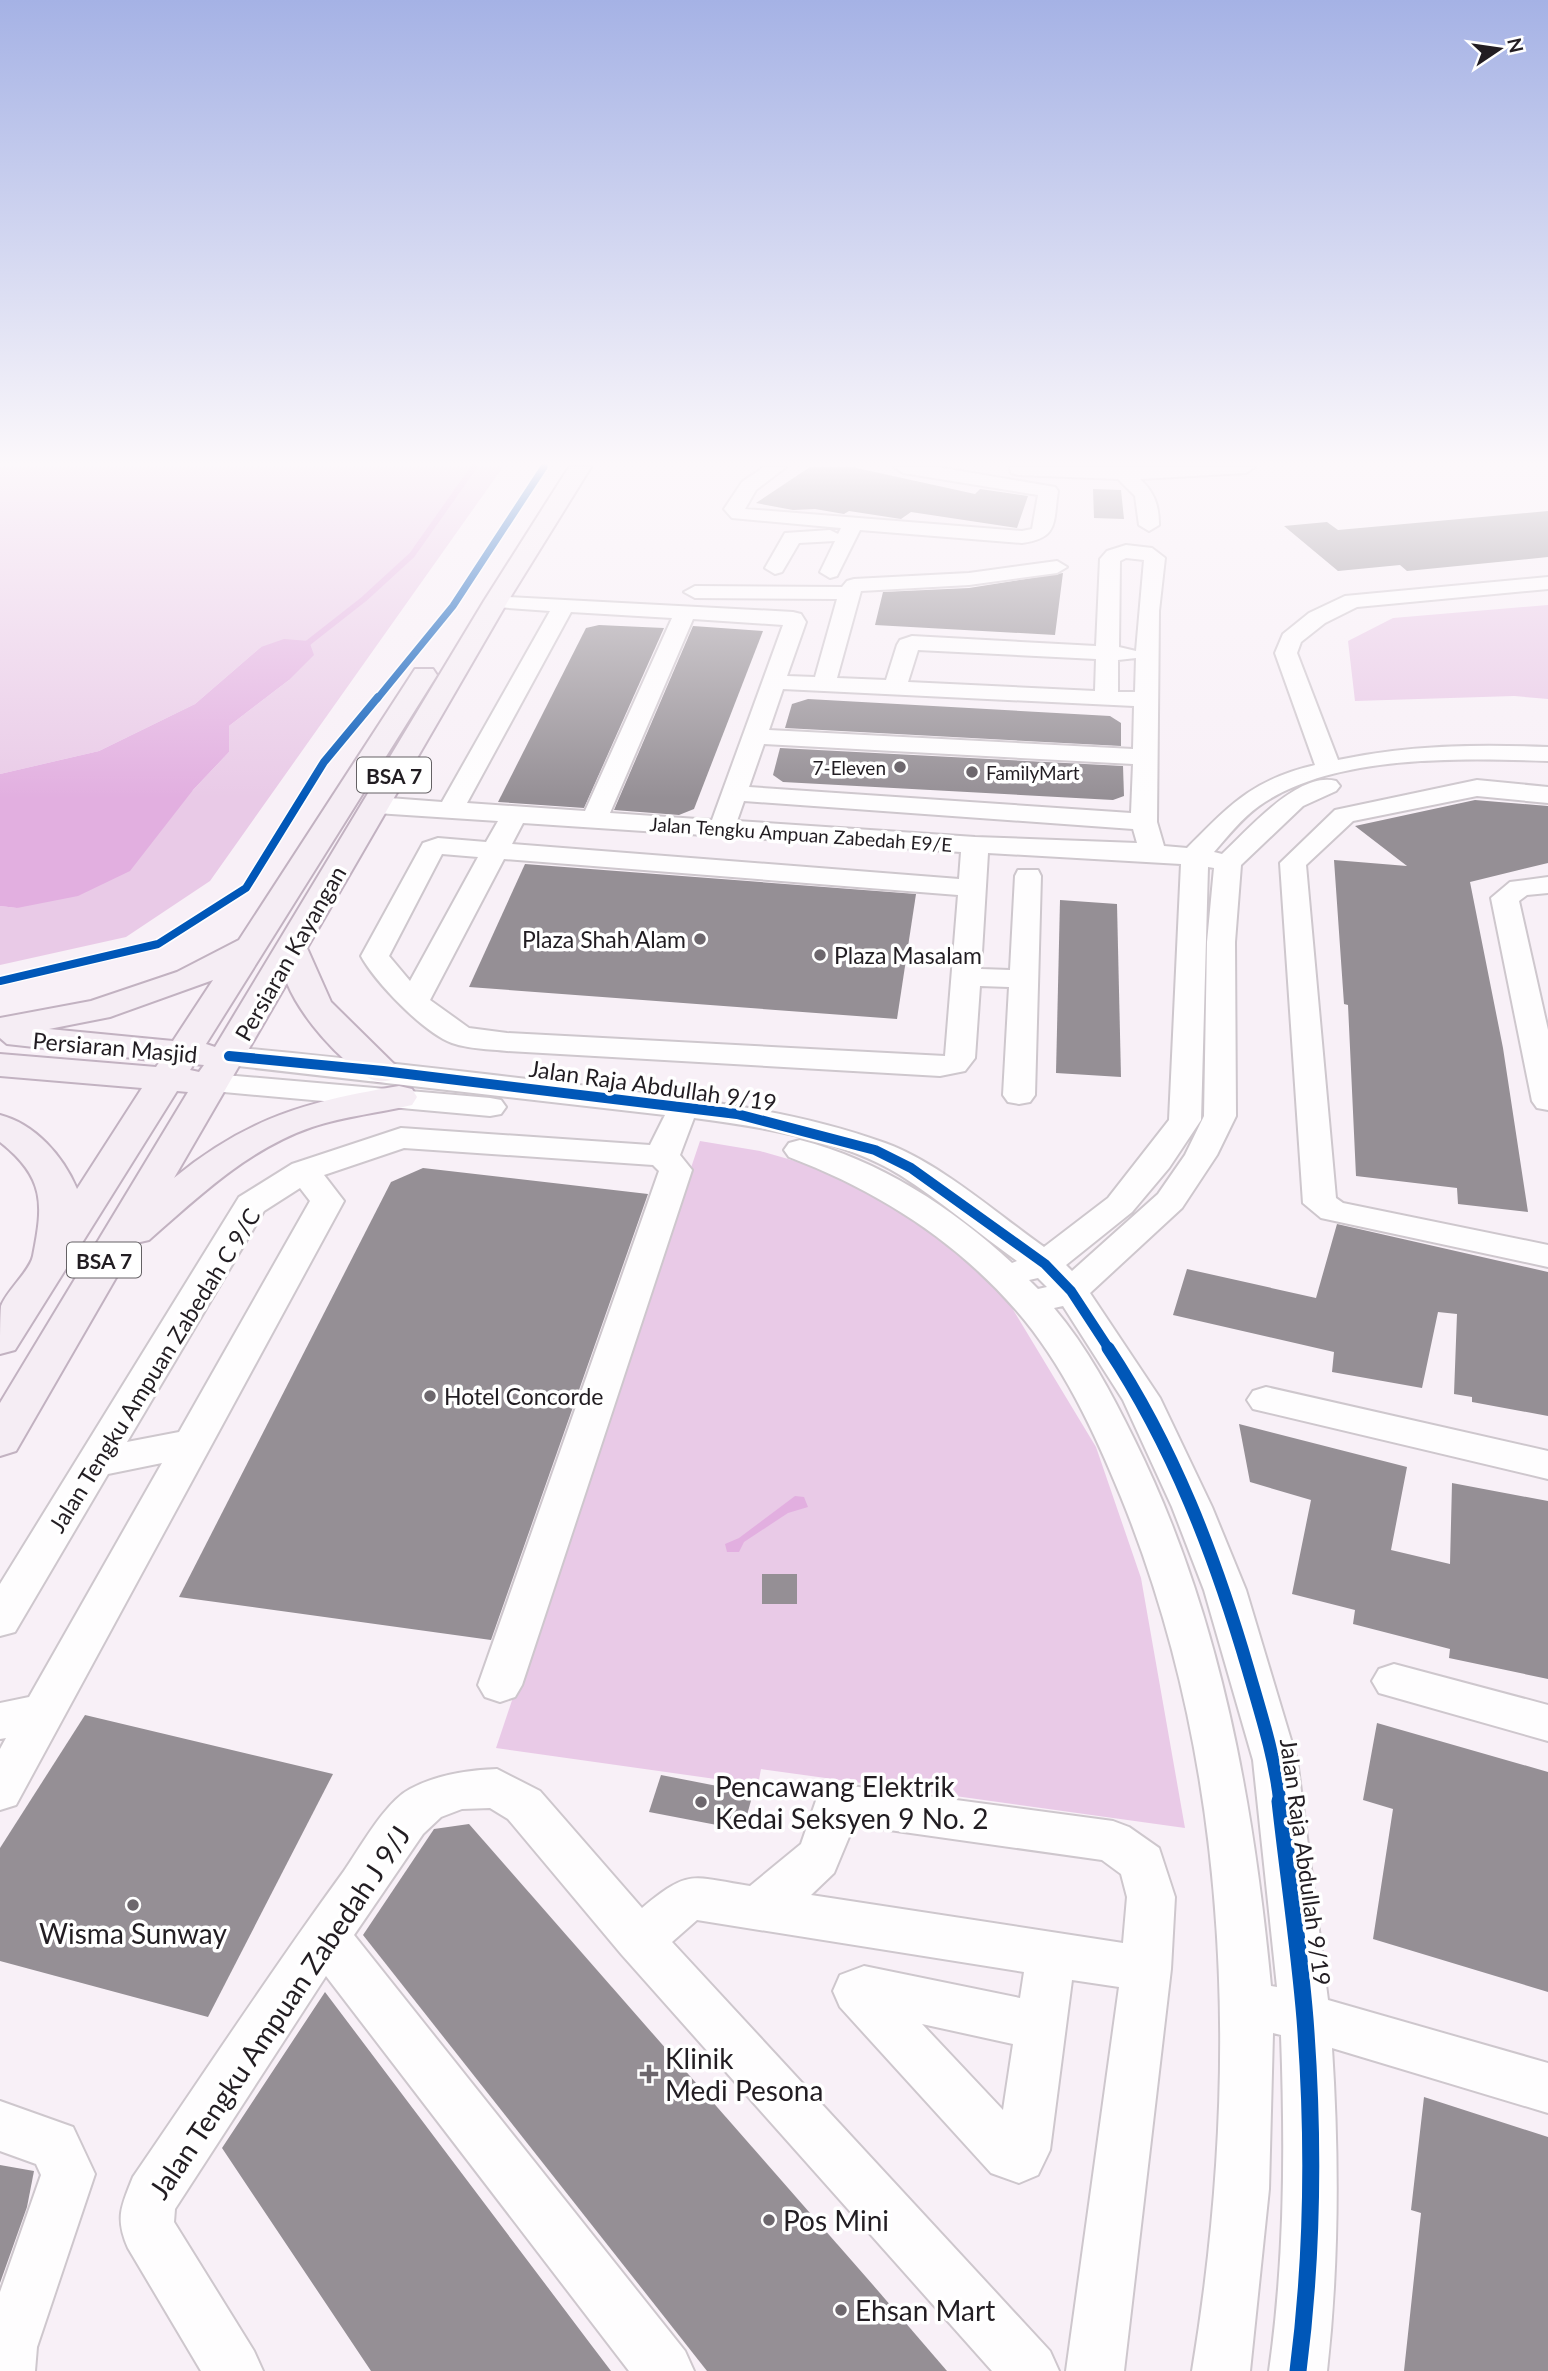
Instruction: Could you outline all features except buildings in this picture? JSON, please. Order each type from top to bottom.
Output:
[{"type":"main road","name":"Persiaran Kayangan","points":[[0,1340],[486,578]]},
{"type":"main road","name":"Persiaran Kayangan","points":[[0,1440],[108,1253],[221,1070],[511,578]]},
{"type":"main road","points":[[0,1028],[98,1010],[189,979],[250,947]]},
{"type":"main road","points":[[108,1253],[205,1172],[269,1131],[336,1108],[391,1084],[335,1030],[312,1003],[300,983],[292,950]]},
{"type":"main road","name":"Persiaran Masjid","points":[[0,1036],[176,1067]]},
{"type":"main road","name":"Persiaran Masjid","points":[[0,1065],[221,1070]]},
{"type":"main road","points":[[0,1126],[15,1134],[40,1159],[55,1184],[62,1213],[48,1268]]},
{"type":"street","points":[[824,685],[849,593],[857,584],[979,578]]},
{"type":"street","points":[[1106,698],[1109,578]]},
{"type":"street","points":[[1153,578],[1147,655],[1144,822],[1153,852]]},
{"type":"street","points":[[1329,768],[1286,653],[1291,639],[1317,618],[1353,601],[1548,583]]},
{"type":"street","points":[[593,607],[605,594],[620,591],[849,593]]},
{"type":"street","points":[[496,601],[793,619],[795,622],[776,682],[721,830]]},
{"type":"street","points":[[450,811],[564,605]]},
{"type":"street","points":[[594,821],[685,612]]},
{"type":"street","points":[[895,688],[900,664],[908,645],[912,643],[1147,655]]},
{"type":"street","points":[[776,682],[1146,700]]},
{"type":"street","points":[[755,736],[1145,757]]},
{"type":"street","points":[[1038,1284],[1120,1205],[1157,1161],[1185,1120],[1195,856],[1251,800],[1290,780],[1329,768],[1444,754],[1548,754]]},
{"type":"street","points":[[1038,1284],[1170,1201],[1201,1155],[1220,1116],[1221,942],[1228,863],[1294,801],[1322,787],[1353,779],[1410,771],[1475,766],[1548,766]]},
{"type":"street","points":[[1548,795],[1477,788],[1344,815],[1293,863],[1317,1196],[1320,1203],[1333,1212],[1548,1256]]},
{"type":"street","points":[[733,793],[1144,822]]},
{"type":"street","name":"Jalan Tengku Ampuan Zabedah E9/E","points":[[376,805],[721,830],[1153,852],[1195,856],[1228,863]]},
{"type":"street","points":[[495,852],[514,815]]},
{"type":"street","points":[[414,1002],[382,969],[375,956],[432,849],[446,845],[495,852],[971,888],[975,845]]},
{"type":"street","points":[[1019,1095],[1028,876]]},
{"type":"street","points":[[1548,884],[1520,888],[1505,898],[1548,1101]]},
{"type":"street","points":[[965,977],[1024,979]]},
{"type":"street","name":"Jalan Raja Abdullah 9/19","points":[[221,1070],[391,1084],[674,1131],[767,1142],[846,1166],[940,1221],[1038,1284],[1141,1398],[1192,1507],[1224,1590],[1275,1760],[1306,2018],[1311,2157],[1307,2300],[1298,2371]]},
{"type":"street","points":[[500,1685],[676,1170],[674,1131]]},
{"type":"street","name":"Jalan Tengku Ampuan Zabedah C 9/C","points":[[0,1620],[251,1204],[304,1171],[401,1138],[674,1131]]},
{"type":"street","points":[[0,1791],[327,1201],[304,1171]]},
{"type":"street","name":"Jalan Raja Abdullah 9/19","points":[[1038,1284],[1057,1338],[1100,1409],[1149,1515],[1180,1599],[1219,1755],[1248,2003],[1247,2115],[1237,2278],[1221,2371]]},
{"type":"street","points":[[1266,1399],[1548,1465]]},
{"type":"street","points":[[97,1462],[190,1444]]},
{"type":"street","points":[[1394,1681],[1548,1723]]},
{"type":"street","points":[[0,1721],[46,1712]]},
{"type":"street","name":"Jalan Tengku Ampuan Zabedah J 9/J","points":[[234,2371],[147,2229],[146,2215],[152,2196],[325,1936],[407,1821],[425,1802],[462,1790],[498,1788],[524,1805],[639,1940]]},
{"type":"street","points":[[760,1909],[772,1895],[814,1865],[827,1842],[836,1803],[1113,1841],[1142,1863],[1151,1897],[1146,1969],[1095,2371]]},
{"type":"street","points":[[1030,2371],[639,1940],[689,1898],[1051,1952],[1146,1969]]},
{"type":"street","points":[[325,1936],[665,2371]]},
{"type":"street","points":[[1040,2025],[1051,1952]]},
{"type":"street","points":[[1248,2003],[1386,2039],[1548,2088]]},
{"type":"street","points":[[0,2126],[54,2145],[68,2174],[9,2347],[6,2371]]},
{"type":"lane","points":[[495,852],[414,1002],[450,1030],[472,1038],[940,1067],[954,1064],[960,1058],[971,888]]},
{"type":"shaded area","points":[[0,578],[425,578],[210,881],[126,937],[0,965],[0,906],[17,908],[193,790],[229,752],[229,726],[289,680],[261,647],[195,704],[99,751],[0,774]]},
{"type":"shaded area","points":[[1548,605],[1548,699],[1514,696],[1355,701],[1348,641],[1393,618]]},
{"type":"shaded area","points":[[284,639],[309,641],[314,655],[289,680],[229,726],[229,752],[193,790],[130,871],[78,896],[17,908],[0,906],[0,774],[99,751],[195,704],[261,647]]},
{"type":"shaded area","points":[[700,1141],[760,1151],[809,1165],[887,1198],[947,1239],[1000,1288],[1096,1447],[1141,1578],[1185,1828],[761,1769],[758,1785],[496,1748]]},
{"type":"shaded area","points":[[795,1496],[804,1497],[808,1507],[788,1513],[744,1542],[739,1552],[727,1552],[725,1544],[739,1538]]},
{"type":"waterway","points":[[299,650],[387,578]]},
{"type":"cycle path","points":[[0,981],[158,944],[246,888],[324,762],[453,606],[472,578]]},
{"type":"cycle path","points":[[229,1056],[383,1071],[737,1114],[826,1135],[875,1150],[911,1168],[1045,1264],[1071,1291],[1141,1398],[1192,1507],[1225,1590],[1275,1760],[1305,2018],[1311,2131],[1307,2300],[1298,2371]]},
{"type":"place","name":"7-Eleven","points":[[900,767]]},
{"type":"place","name":"FamilyMart","points":[[972,772]]},
{"type":"place","name":"Plaza Shah Alam","points":[[700,939]]},
{"type":"place","name":"Plaza Masalam","points":[[820,955]]},
{"type":"place","name":"Hotel Concorde","points":[[430,1396]]},
{"type":"place","name":"Pencawang Elektrik Kedai Seksyen 9 No. 2","points":[[701,1802]]},
{"type":"place","name":"Wisma Sunway","points":[[133,1905]]},
{"type":"place","name":"Klinik Medi Pesona","points":[[649,2074]]},
{"type":"place","name":"Pos Mini","points":[[769,2220]]},
{"type":"place","name":"Ehsan Mart","points":[[841,2310]]}]
